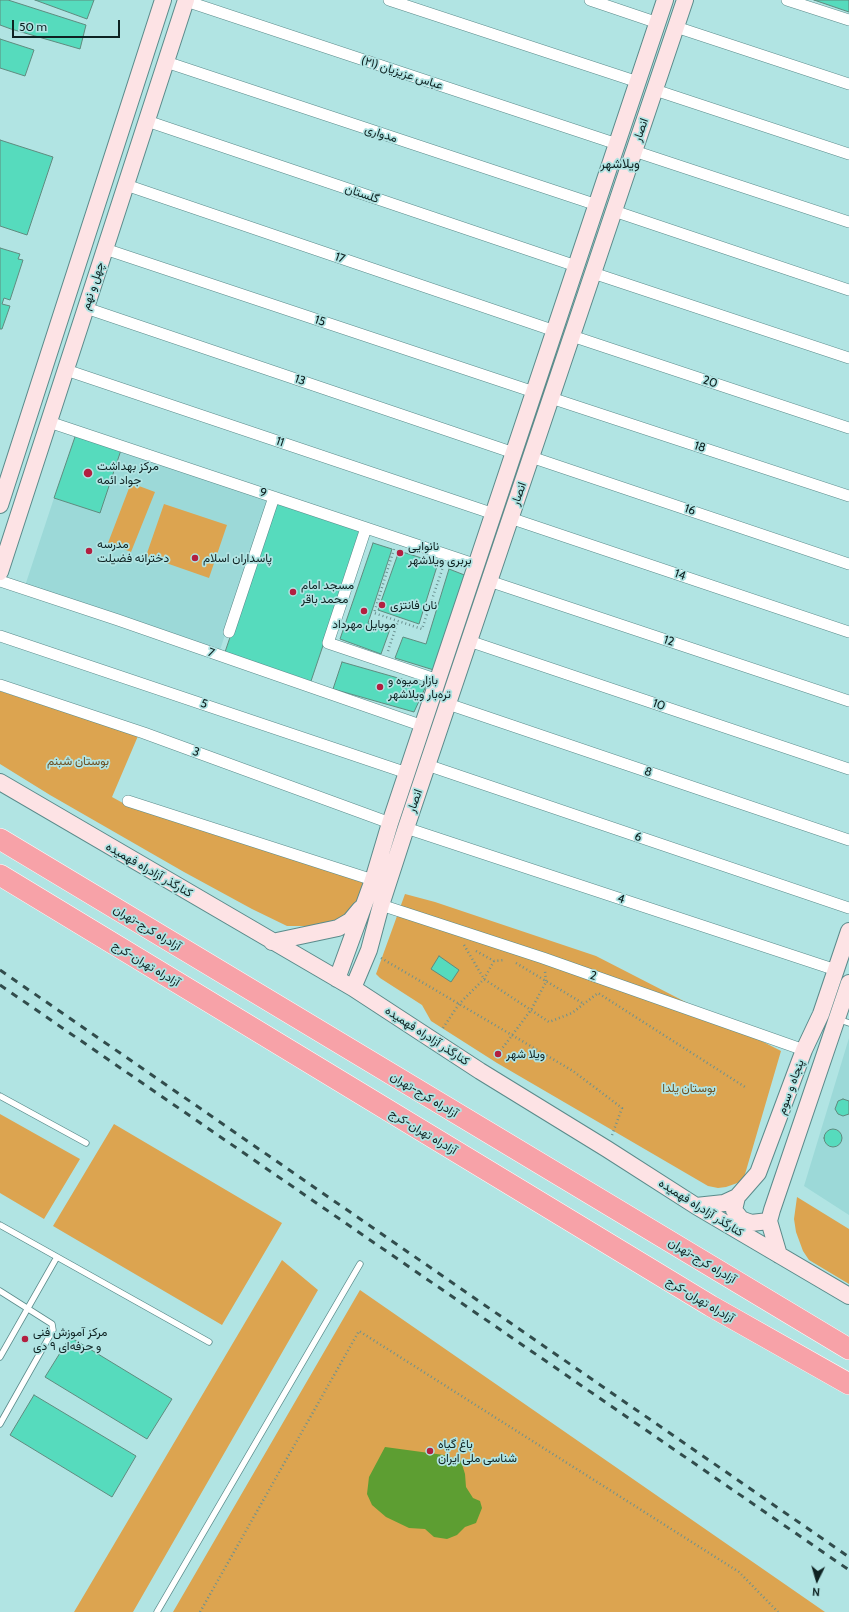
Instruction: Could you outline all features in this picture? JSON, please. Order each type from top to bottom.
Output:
[{"type":"highway","name":"آزادراه کرج-تهران","points":[[0,839],[849,1349]]},
{"type":"highway","name":"آزادراه تهران-کرج","points":[[0,875],[711,1306],[849,1384]]},
{"type":"street","name":"چهل و نهم","points":[[0,505],[163,0]]},
{"type":"street","points":[[389,0],[638,82]]},
{"type":"street","points":[[590,0],[658,23]]},
{"type":"street","name":"انصار","points":[[337,979],[364,905],[390,823],[665,0]]},
{"type":"street","name":"انصار","points":[[353,988],[368,950],[406,828],[685,0]]},
{"type":"street","points":[[787,0],[849,20]]},
{"type":"street","name":"چهل و نهم","points":[[0,572],[186,1]]},
{"type":"street","name":"عباس عزیزیان (۲۱)","points":[[186,1],[617,144]]},
{"type":"street","points":[[676,27],[849,84]]},
{"type":"street","name":"مدواری","points":[[166,62],[597,205]]},
{"type":"street","points":[[655,90],[849,154]]},
{"type":"street","name":"گلستان","points":[[147,121],[576,266]]},
{"type":"street","points":[[634,151],[849,222]]},
{"type":"street","name":"17","points":[[126,185],[555,331]]},
{"type":"street","points":[[614,211],[849,290]]},
{"type":"street","name":"15","points":[[105,249],[534,392]]},
{"type":"street","points":[[593,273],[849,358]]},
{"type":"street","name":"13","points":[[86,308],[514,453]]},
{"type":"street","name":"20","points":[[572,336],[849,428]]},
{"type":"street","name":"11","points":[[66,370],[494,514]]},
{"type":"street","name":"18","points":[[551,398],[849,496]]},
{"type":"street","name":"9","points":[[49,422],[477,565]]},
{"type":"street","name":"16","points":[[531,457],[849,564]]},
{"type":"street","points":[[229,632],[274,497]]},
{"type":"street","name":"14","points":[[510,518],[849,632]]},
{"type":"street","points":[[366,528],[328,643],[438,680]]},
{"type":"street","name":"7","points":[[0,581],[118,620],[423,726]]},
{"type":"street","name":"12","points":[[489,581],[849,701]]},
{"type":"street","name":"5","points":[[0,636],[407,773]]},
{"type":"street","name":"10","points":[[469,642],[849,769]]},
{"type":"street","name":"3","points":[[0,684],[144,733],[390,823]]},
{"type":"street","name":"8","points":[[448,704],[849,840]]},
{"type":"street","name":"6","points":[[428,765],[849,908]]},
{"type":"street","name":"کنارگذر آزادراه فهمیده","points":[[0,782],[353,988],[480,1071],[696,1206],[849,1296]]},
{"type":"street","points":[[128,801],[372,880]]},
{"type":"street","name":"4","points":[[406,828],[836,970]]},
{"type":"street","points":[[272,942],[338,928],[350,921],[364,905]]},
{"type":"street","name":"2","points":[[381,905],[543,958],[804,1050]]},
{"type":"street","name":"پنجاه و سوم","points":[[696,1206],[724,1203],[737,1197],[758,1173],[804,1050],[821,1014],[849,931]]},
{"type":"street","name":"پنجاه و سوم","points":[[769,1221],[843,1021],[849,983]]},
{"type":"street","points":[[821,1014],[843,1021]]},
{"type":"street","points":[[737,1197],[734,1210],[741,1218],[751,1222],[769,1221],[779,1255]]},
{"type":"lane","points":[[0,1096],[86,1143]]},
{"type":"lane","points":[[0,1225],[209,1342]]},
{"type":"lane","points":[[0,1357],[57,1257]]},
{"type":"lane","points":[[157,1612],[360,1264]]},
{"type":"lane","points":[[0,1291],[52,1324],[53,1330],[0,1424]]},
{"type":"path","points":[[398,538],[374,613],[422,629],[447,555]]},
{"type":"path","points":[[384,662],[398,621]]},
{"type":"path","points":[[468,946],[462,942],[484,979],[549,1022],[572,1013],[598,993],[745,1087]]},
{"type":"path","points":[[368,950],[573,1071],[622,1108],[607,1149]]},
{"type":"path","points":[[475,950],[494,961],[509,959],[584,1004]]},
{"type":"path","points":[[498,1054],[531,1010],[546,982],[543,958]]},
{"type":"path","points":[[443,1028],[459,1004],[484,979],[494,961]]},
{"type":"path","points":[[200,1612],[359,1331],[739,1572],[778,1612]]},
{"type":"shaded area","points":[[122,447],[271,496],[218,656],[24,589],[54,498]]},
{"type":"shaded area","points":[[849,1038],[849,1215],[804,1186]]},
{"type":"shaded area","points":[[385,1447],[444,1455],[461,1461],[465,1474],[466,1487],[473,1498],[480,1501],[482,1508],[476,1523],[465,1527],[457,1535],[447,1539],[434,1537],[425,1529],[409,1528],[386,1517],[372,1505],[367,1494],[369,1477]]},
{"type":"green space","points":[[131,483],[155,492],[131,552],[108,543]]},
{"type":"green space","points":[[164,504],[227,525],[209,578],[146,556]]},
{"type":"green space","name":"بوستان شبنم","points":[[0,691],[138,736],[112,797],[132,808],[366,883],[356,904],[346,915],[332,922],[313,926],[287,926],[184,872],[50,795],[0,764]]},
{"type":"green space","name":"بوستان یلدا","points":[[405,894],[435,902],[596,956],[781,1051],[743,1181],[726,1187],[718,1188],[708,1186],[497,1063],[431,1021],[422,1005],[380,978],[376,974]]},
{"type":"green space","points":[[0,1114],[80,1159],[44,1219],[0,1193]]},
{"type":"green space","points":[[114,1124],[282,1223],[222,1325],[53,1226]]},
{"type":"green space","points":[[797,1197],[849,1229],[849,1284],[809,1260],[803,1251],[796,1232],[794,1219]]},
{"type":"green space","points":[[282,1260],[318,1290],[133,1612],[74,1612]]},
{"type":"green space","name":"باغ گیاه‌ شناسی ملی ایران","points":[[360,1290],[825,1612],[173,1612]]},
{"type":"building","points":[[0,0],[8,0],[86,25],[80,49],[0,25]]},
{"type":"building","points":[[35,0],[94,0],[87,19]]},
{"type":"building","points":[[814,0],[849,0],[849,12]]},
{"type":"building","points":[[0,39],[34,50],[25,76],[0,68]]},
{"type":"building","points":[[0,140],[53,157],[27,235],[0,226]]},
{"type":"building","points":[[0,248],[20,254],[18,259],[23,260],[10,300],[4,298],[2,304],[10,306],[2,329],[0,329]]},
{"type":"building","name":"مرکز بهداشت جواد ائمه","points":[[77,431],[122,447],[100,513],[54,498]]},
{"type":"building","name":"مسجد امام محمد باقر","points":[[277,498],[363,527],[309,687],[223,658]]},
{"type":"building","points":[[373,543],[392,549],[368,623],[390,629],[381,654],[340,639]]},
{"type":"building","points":[[399,551],[438,563],[419,624],[378,610]]},
{"type":"building","points":[[449,569],[467,576],[437,671],[395,658],[403,637],[426,644]]},
{"type":"building","name":"بازار میوه و تره‌بار ویلاشهر","points":[[342,662],[426,686],[414,712],[333,689]]},
{"type":"building","points":[[439,956],[459,970],[451,982],[431,969]]},
{"type":"building","points":[[843,1099],[849,1101],[849,1114],[843,1116],[838,1114],[835,1109],[838,1101]]},
{"type":"building","points":[[829,1129],[837,1129],[842,1134],[840,1145],[837,1147],[829,1147],[824,1142],[824,1134]]},
{"type":"building","points":[[70,1337],[172,1399],[147,1439],[45,1377]]},
{"type":"building","points":[[34,1395],[136,1456],[112,1497],[10,1435]]},
{"type":"railway","points":[[0,970],[849,1557]]},
{"type":"railway","points":[[0,985],[849,1570]]},
{"type":"place","name":"مرکز بهداشت جواد ائمه","points":[[88,473]]},
{"type":"place","name":"مدرسه دخترانه فضیلت","points":[[89,551]]},
{"type":"place","name":"نانوایی بربری ویلاشهر","points":[[400,553]]},
{"type":"place","name":"پاسداران اسلام","points":[[195,558]]},
{"type":"place","name":"مسجد امام محمد باقر","points":[[293,592]]},
{"type":"place","name":"نان فانتزی","points":[[382,605]]},
{"type":"place","name":"موبایل مهرداد","points":[[364,611]]},
{"type":"place","name":"بازار میوه و تره‌بار ویلاشهر","points":[[380,687]]},
{"type":"place","name":"ویلا شهر","points":[[498,1054]]},
{"type":"place","name":"مرکز آموزش فنی و حرفه‌ای ۹ دی","points":[[25,1339]]},
{"type":"place","name":"باغ گیاه‌ شناسی ملی ایران","points":[[430,1451]]},
{"type":"district","name":"ویلاشهر","points":[[620,164]]}]
